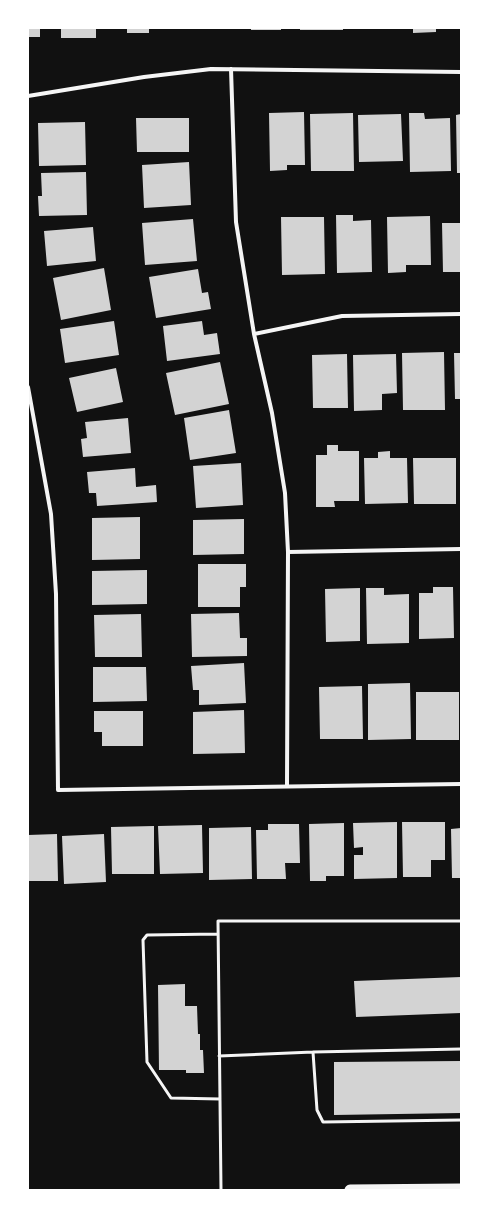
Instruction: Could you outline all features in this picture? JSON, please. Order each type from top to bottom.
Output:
[{"type":"highway","points":[[350,1190],[461,1189]]},
{"type":"street","points":[[28,96],[144,76],[211,69],[461,72]]},
{"type":"street","points":[[231,69],[236,222],[254,334],[272,413],[285,493],[288,552],[287,786]]},
{"type":"street","points":[[254,334],[342,316],[461,314]]},
{"type":"street","points":[[28,387],[51,514],[56,594],[58,790],[461,784]]},
{"type":"street","points":[[288,552],[461,548]]},
{"type":"lane","points":[[221,1190],[218,922],[461,921]]},
{"type":"lane","points":[[218,934],[147,934],[143,940],[147,1062],[171,1098],[220,1099]]},
{"type":"lane","points":[[220,1056],[313,1052],[461,1049]]},
{"type":"lane","points":[[313,1052],[317,1110],[322,1122],[461,1120]]},
{"type":"building","points":[[28,28],[40,28],[40,37],[28,37]]},
{"type":"building","points":[[61,28],[96,28],[96,38],[61,38]]},
{"type":"building","points":[[127,28],[149,28],[149,33],[127,33]]},
{"type":"building","points":[[251,28],[281,28],[281,30],[251,30]]},
{"type":"building","points":[[300,28],[343,28],[343,30],[300,30]]},
{"type":"building","points":[[413,28],[436,28],[436,32],[413,33]]},
{"type":"building","points":[[304,112],[305,165],[287,165],[287,170],[270,171],[269,113]]},
{"type":"building","points":[[353,113],[354,171],[311,171],[310,114]]},
{"type":"building","points":[[409,113],[424,113],[425,119],[450,118],[451,171],[410,172]]},
{"type":"building","points":[[401,114],[403,161],[359,162],[358,115]]},
{"type":"building","points":[[461,114],[461,173],[457,173],[456,115]]},
{"type":"building","points":[[136,118],[189,118],[189,152],[137,152]]},
{"type":"building","points":[[85,122],[86,165],[39,166],[38,123]]},
{"type":"building","points":[[189,162],[191,205],[144,208],[142,165]]},
{"type":"building","points":[[86,172],[87,215],[39,216],[38,196],[42,196],[41,173]]},
{"type":"building","points":[[336,215],[353,215],[353,221],[371,220],[372,272],[337,273]]},
{"type":"building","points":[[430,216],[431,265],[406,265],[406,272],[388,273],[387,217]]},
{"type":"building","points":[[281,217],[324,217],[325,274],[282,275]]},
{"type":"building","points":[[193,219],[197,261],[145,265],[142,223]]},
{"type":"building","points":[[442,223],[461,223],[461,272],[443,272]]},
{"type":"building","points":[[93,227],[96,261],[47,266],[44,231]]},
{"type":"building","points":[[104,268],[111,310],[61,320],[53,278]]},
{"type":"building","points":[[198,269],[202,293],[208,292],[211,309],[156,318],[149,277]]},
{"type":"building","points":[[114,321],[119,355],[65,363],[60,329]]},
{"type":"building","points":[[202,321],[204,335],[217,333],[220,354],[167,361],[163,326]]},
{"type":"building","points":[[444,352],[445,410],[403,410],[402,353]]},
{"type":"building","points":[[454,353],[461,353],[461,399],[455,399]]},
{"type":"building","points":[[347,354],[348,408],[313,408],[312,355]]},
{"type":"building","points":[[396,354],[397,393],[382,394],[382,410],[354,411],[353,355]]},
{"type":"building","points":[[220,362],[229,404],[175,415],[166,373]]},
{"type":"building","points":[[116,368],[123,402],[77,412],[69,378]]},
{"type":"building","points":[[229,410],[236,453],[190,460],[184,418]]},
{"type":"building","points":[[128,418],[131,453],[83,457],[81,439],[87,438],[85,422]]},
{"type":"building","points":[[327,445],[338,445],[338,451],[359,451],[359,501],[334,501],[335,507],[316,507],[316,455],[327,455]]},
{"type":"building","points":[[390,451],[390,458],[407,458],[408,503],[365,504],[364,458],[378,458],[378,452]]},
{"type":"building","points":[[413,458],[456,458],[456,504],[414,504]]},
{"type":"building","points":[[241,463],[243,505],[196,508],[193,466]]},
{"type":"building","points":[[135,468],[136,487],[156,485],[157,502],[97,506],[96,493],[89,493],[87,472]]},
{"type":"building","points":[[140,517],[140,559],[92,560],[92,518]]},
{"type":"building","points":[[244,519],[244,554],[193,555],[193,520]]},
{"type":"building","points":[[198,564],[246,564],[246,587],[240,587],[240,607],[198,607]]},
{"type":"building","points":[[147,570],[147,604],[92,605],[92,571]]},
{"type":"building","points":[[433,587],[453,587],[454,638],[419,639],[419,593],[433,593]]},
{"type":"building","points":[[360,588],[360,641],[326,642],[325,589]]},
{"type":"building","points":[[366,588],[384,588],[384,595],[409,594],[409,643],[367,644]]},
{"type":"building","points":[[239,613],[240,638],[247,638],[247,656],[192,657],[191,614]]},
{"type":"building","points":[[141,614],[142,657],[95,657],[94,615]]},
{"type":"building","points":[[244,663],[246,703],[199,705],[199,690],[193,690],[191,666]]},
{"type":"building","points":[[93,667],[146,667],[147,701],[93,702]]},
{"type":"building","points":[[410,683],[411,739],[368,740],[368,684]]},
{"type":"building","points":[[362,686],[363,739],[320,739],[319,687]]},
{"type":"building","points":[[416,692],[459,692],[459,740],[416,740]]},
{"type":"building","points":[[244,710],[245,753],[193,754],[193,712]]},
{"type":"building","points":[[94,711],[143,711],[143,746],[102,746],[102,732],[94,732]]},
{"type":"building","points":[[397,822],[397,878],[354,879],[354,855],[363,855],[363,847],[354,848],[353,823]]},
{"type":"building","points":[[402,822],[445,822],[445,860],[431,860],[431,877],[403,877]]},
{"type":"building","points":[[344,823],[344,876],[326,876],[326,881],[310,881],[309,824]]},
{"type":"building","points":[[268,824],[299,824],[300,863],[285,863],[286,879],[257,879],[256,830],[268,830]]},
{"type":"building","points":[[202,825],[203,873],[160,874],[158,826]]},
{"type":"building","points":[[154,826],[154,874],[112,874],[111,827]]},
{"type":"building","points":[[251,827],[252,879],[209,880],[209,828]]},
{"type":"building","points":[[461,828],[461,878],[452,878],[451,829]]},
{"type":"building","points":[[57,834],[58,881],[28,881],[28,835]]},
{"type":"building","points":[[104,834],[106,882],[64,884],[62,836]]},
{"type":"building","points":[[461,977],[461,1013],[356,1017],[354,981]]},
{"type":"building","points":[[185,984],[185,1006],[197,1006],[198,1034],[200,1034],[200,1050],[203,1050],[204,1073],[186,1073],[186,1070],[159,1070],[158,985]]},
{"type":"building","points":[[461,1061],[461,1113],[334,1115],[334,1062]]}]
